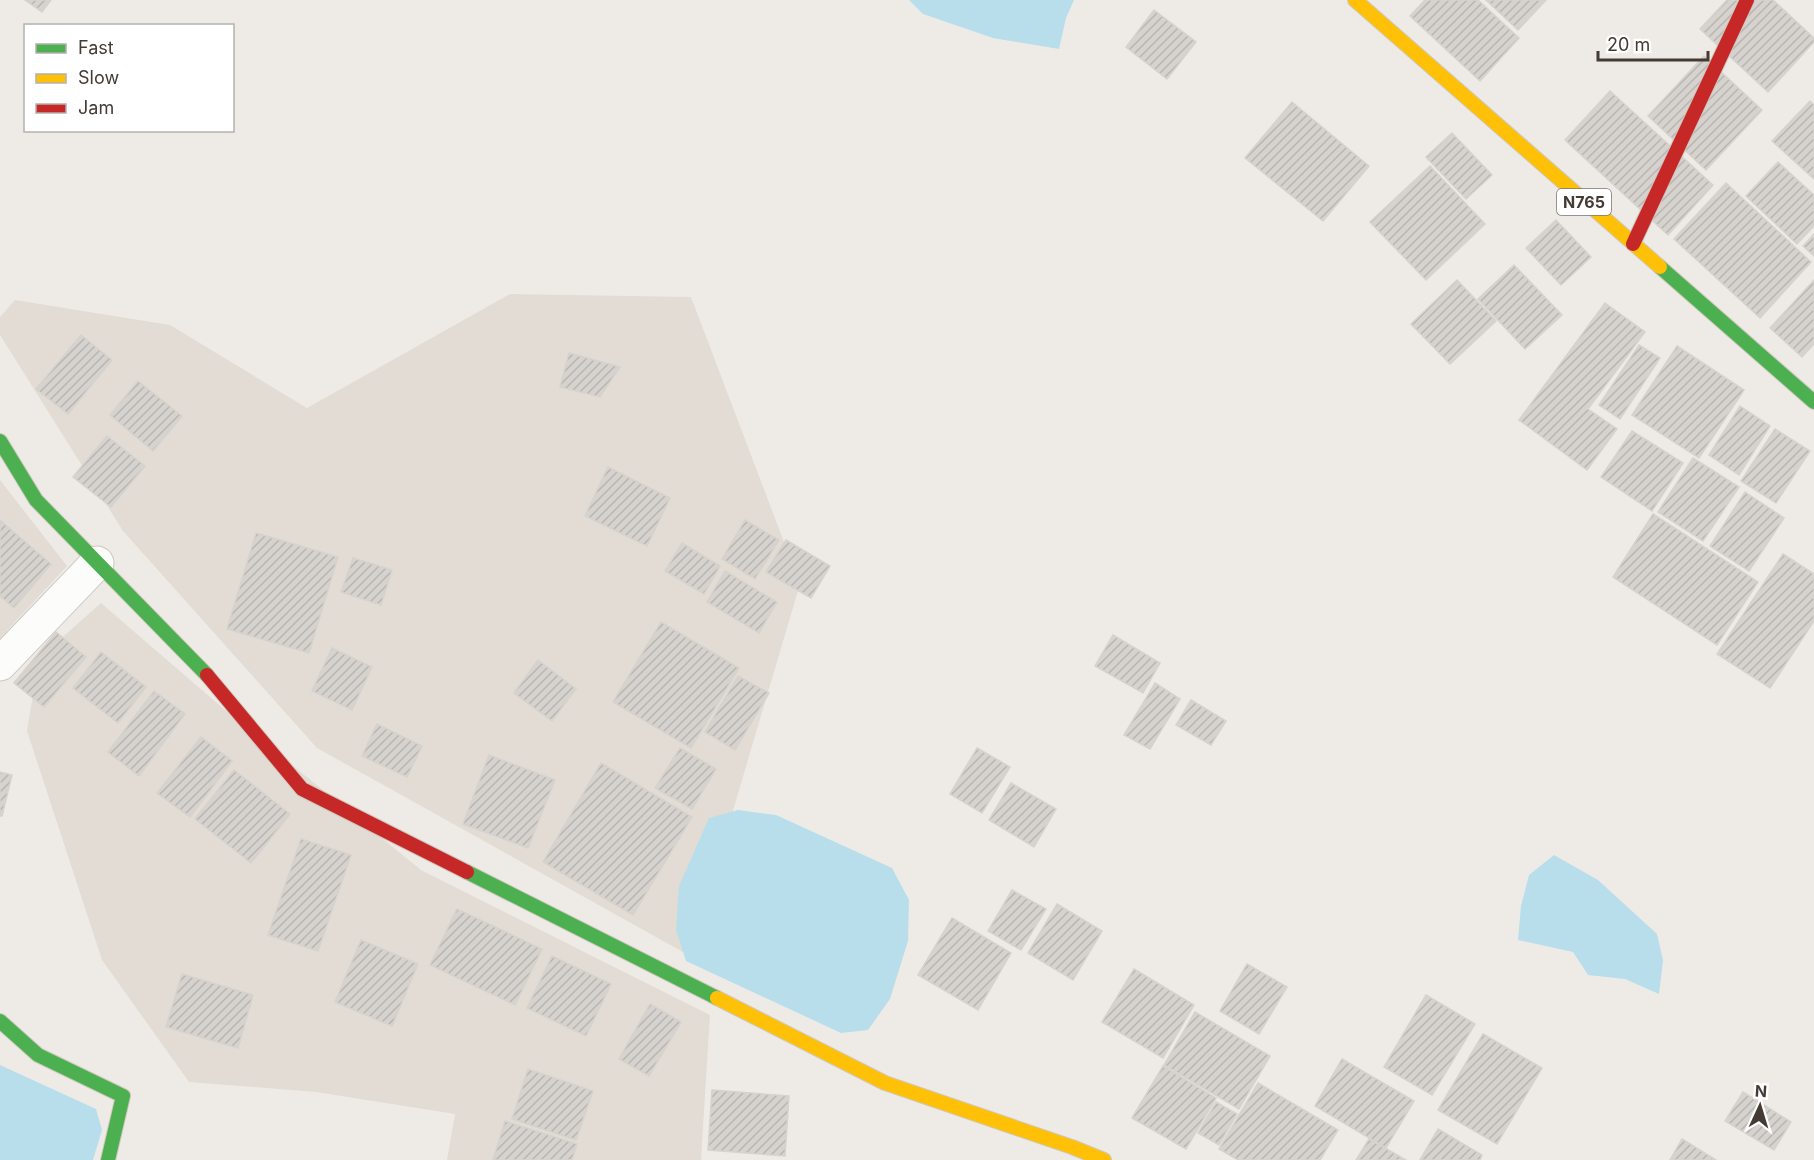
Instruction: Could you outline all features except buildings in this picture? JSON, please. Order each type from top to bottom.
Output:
[{"type":"main road","name":"N765","points":[[1355,0],[1814,402]]},
{"type":"main road","points":[[1633,244],[1747,0]]},
{"type":"main road","points":[[0,441],[36,500],[200,666],[302,789],[885,1083],[1104,1160]]},
{"type":"main road","points":[[0,1021],[38,1055],[123,1096],[108,1160]]},
{"type":"street","points":[[0,664],[97,562]]},
{"type":"shaded area","points":[[510,294],[691,297],[800,584],[690,956],[317,748],[123,531],[0,335],[0,317],[15,300],[170,325],[307,408]]},
{"type":"shaded area","points":[[0,480],[67,566],[0,638]]},
{"type":"shaded area","points":[[101,603],[232,716],[421,870],[710,1015],[701,1160],[447,1160],[455,1114],[316,1092],[189,1082],[102,960],[27,731],[39,658]]},
{"type":"water","points":[[909,0],[1074,0],[1066,18],[1059,49],[993,38],[923,14]]},
{"type":"water","points":[[738,810],[776,815],[892,868],[909,900],[908,941],[890,999],[868,1030],[841,1033],[686,961],[676,930],[679,886],[709,818]]},
{"type":"water","points":[[1554,855],[1598,880],[1657,934],[1663,960],[1659,994],[1625,979],[1588,975],[1573,952],[1518,940],[1521,906],[1529,875]]},
{"type":"water","points":[[0,1065],[96,1109],[102,1130],[93,1160],[0,1160]]},
{"type":"traffic: fast","points":[[1660,267],[1814,402]]},
{"type":"traffic: fast","points":[[0,441],[36,500],[207,675]]},
{"type":"traffic: fast","points":[[467,872],[717,998]]},
{"type":"traffic: fast","points":[[0,1021],[38,1055],[123,1096],[108,1160]]},
{"type":"traffic: slow","points":[[1355,0],[1660,267]]},
{"type":"traffic: slow","points":[[717,998],[885,1083],[1104,1160]]},
{"type":"traffic: jam","points":[[1633,244],[1747,0]]},
{"type":"traffic: jam","points":[[207,675],[302,789],[467,872]]}]
